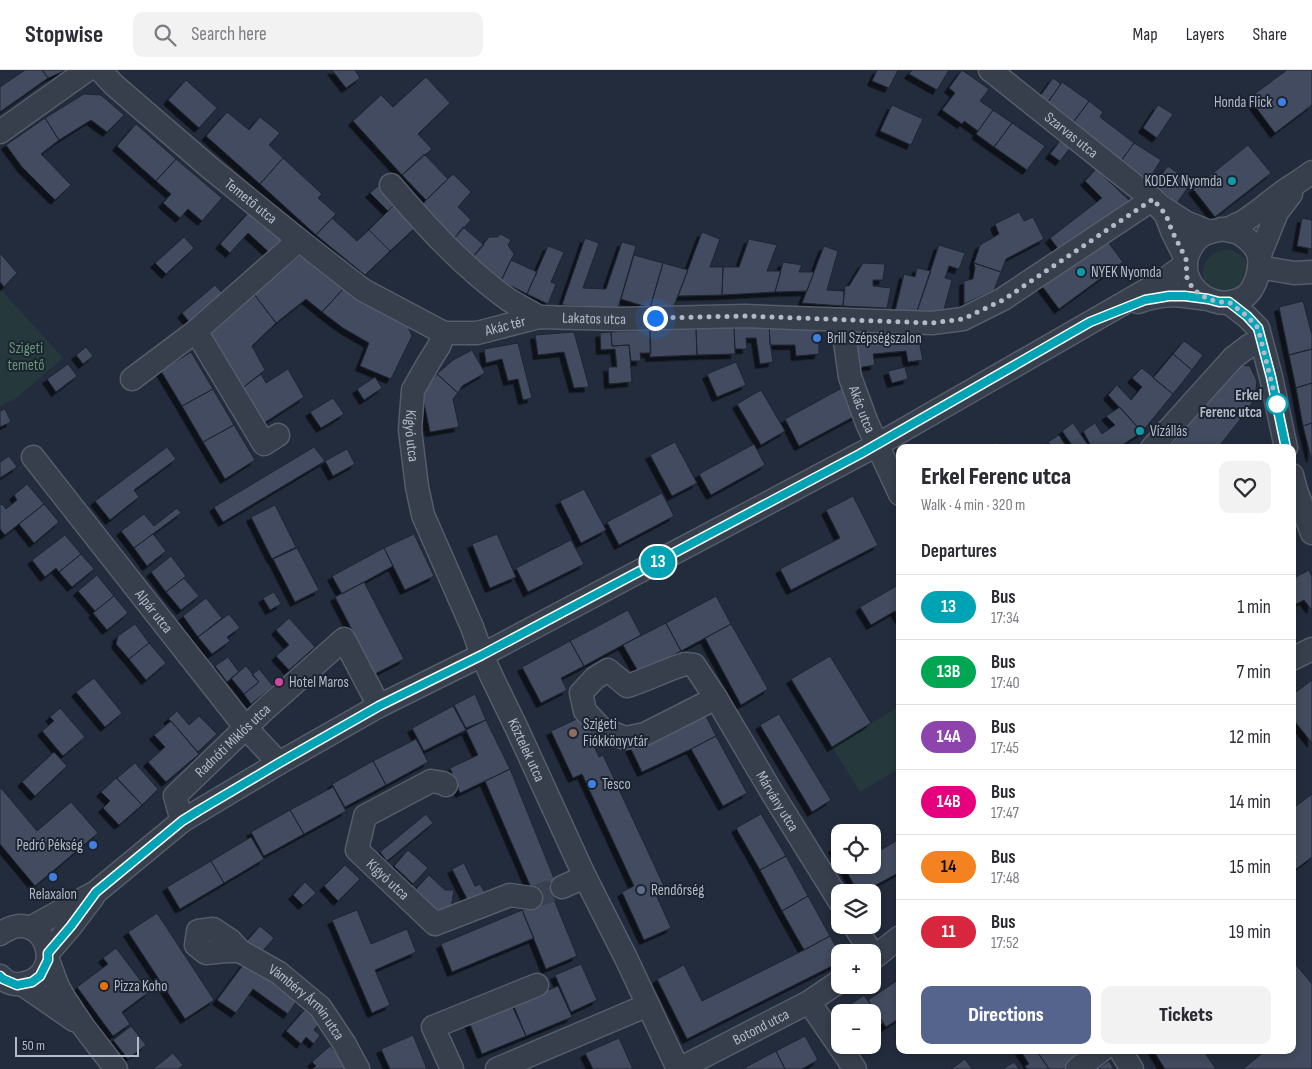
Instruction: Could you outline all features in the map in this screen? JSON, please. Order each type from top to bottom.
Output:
[{"type":"street","points":[[0,132],[87,70]]},
{"type":"street","name":"Temető utca","points":[[100,70],[114,85],[201,161],[299,240]]},
{"type":"street","name":"Szarvas utca","points":[[990,70],[1162,208],[1185,222],[1216,231]]},
{"type":"street","points":[[1285,444],[1258,328],[1255,324],[1219,301],[1199,294],[1187,278],[1186,262],[1191,247],[1201,236],[1232,227],[1252,216],[1310,173]]},
{"type":"street","points":[[1090,322],[1145,300],[1169,296],[1185,296],[1219,301],[1246,296],[1257,278],[1259,262],[1277,212],[1310,173]]},
{"type":"street","name":"Akác tér","points":[[392,185],[427,226],[480,277],[511,301],[539,317]]},
{"type":"street","name":"Szarvas utca","points":[[1153,199],[1166,215],[1186,262]]},
{"type":"street","name":"Lakatos utca","points":[[539,317],[619,319],[745,316],[932,323],[963,319],[1003,300],[1153,199]]},
{"type":"street","points":[[1216,231],[1238,233],[1248,239],[1255,247],[1259,262]]},
{"type":"street","points":[[132,379],[196,331],[299,240]]},
{"type":"street","name":"Akác tér","points":[[299,240],[363,290],[444,333],[477,333],[539,317]]},
{"type":"street","points":[[8,983],[32,982],[40,976],[48,956],[96,892],[182,821],[379,706],[482,655],[877,445],[1164,280],[1186,262]]},
{"type":"street","points":[[1259,262],[1294,273],[1312,272]]},
{"type":"street","name":"Akác utca","points":[[842,320],[850,377],[867,423],[896,485]]},
{"type":"street","points":[[196,331],[264,444],[278,435]]},
{"type":"street","name":"Kígyó utca","points":[[417,487],[410,430],[413,390],[439,346],[444,333]]},
{"type":"street","points":[[1156,444],[1233,358],[1250,345],[1262,345]]},
{"type":"street","name":"Alpár utca","points":[[33,457],[246,728],[279,763]]},
{"type":"street","name":"Köztelek utca","points":[[417,487],[423,515],[472,627],[482,655],[585,877],[626,958],[678,1069]]},
{"type":"street","points":[[1296,490],[1312,533]]},
{"type":"street","name":"Radnóti Miklós utca","points":[[182,821],[175,796],[263,710],[344,639],[379,706]]},
{"type":"street","points":[[1296,657],[1312,649]]},
{"type":"street","name":"Márvány utca","points":[[716,698],[646,734],[625,738],[602,729],[585,711],[581,693],[595,678],[608,670],[627,686],[649,679],[669,669],[685,664],[694,665],[716,698],[831,888]]},
{"type":"street","name":"Kígyó utca","points":[[446,785],[431,781],[365,816],[357,850],[435,924],[510,895],[531,898]]},
{"type":"street","points":[[562,887],[585,877]]},
{"type":"street","points":[[11,926],[96,892]]},
{"type":"street","points":[[11,926],[38,933],[44,940],[58,987],[83,1026],[116,1069]]},
{"type":"street","points":[[881,950],[896,940]]},
{"type":"street","name":"Vámbéry Ármin utca","points":[[240,951],[279,973],[320,1007],[344,1043],[358,1069]]},
{"type":"street","points":[[8,983],[83,1026]]},
{"type":"street","points":[[452,1069],[433,1027],[537,985]]},
{"type":"street","name":"Botond utca","points":[[678,1069],[809,1002],[831,987]]},
{"type":"street","points":[[809,1002],[855,1069]]},
{"type":"street","points":[[497,1069],[648,1005]]},
{"type":"street","points":[[1077,1069],[1097,1054]]},
{"type":"street","points":[[1123,1054],[1132,1069]]},
{"type":"green space","points":[[1227,249],[1242,256],[1250,269],[1236,296],[1207,288],[1204,281],[1203,268],[1208,258],[1219,251]]},
{"type":"green space","name":"Szigeti temető","points":[[0,289],[63,358],[15,399],[0,406]]},
{"type":"green space","points":[[896,708],[896,770],[860,792],[832,747]]},
{"type":"building","points":[[25,70],[42,70],[48,78],[0,112],[0,87]]},
{"type":"building","points":[[42,70],[66,70],[48,78]]},
{"type":"building","points":[[332,70],[355,70],[360,78],[346,88]]},
{"type":"building","points":[[877,70],[898,70],[889,88],[872,81]]},
{"type":"building","points":[[912,70],[949,70],[937,90],[909,74]]},
{"type":"building","points":[[962,70],[989,89],[980,101],[993,110],[978,131],[964,121],[962,124],[942,110],[955,93],[949,88]]},
{"type":"building","name":"Honda Flick","points":[[1287,70],[1312,70],[1312,105],[1275,133],[1249,98]]},
{"type":"building","points":[[426,77],[450,103],[418,134],[432,149],[402,175],[353,121],[381,95],[393,107]]},
{"type":"building","points":[[1053,78],[1061,84],[1046,105],[1038,99]]},
{"type":"building","points":[[186,80],[217,108],[199,128],[168,100]]},
{"type":"building","points":[[1062,82],[1089,101],[1072,124],[1046,105]]},
{"type":"building","points":[[84,94],[101,95],[124,115],[107,132],[91,120],[59,140],[45,118]]},
{"type":"building","points":[[1089,101],[1103,112],[1100,117],[1134,143],[1121,161],[1072,124]]},
{"type":"building","points":[[892,105],[923,119],[911,145],[880,131]]},
{"type":"building","points":[[1158,105],[1173,114],[1157,138],[1143,128]]},
{"type":"building","points":[[993,110],[1012,123],[994,147],[976,134]]},
{"type":"building","points":[[227,112],[249,130],[260,117],[280,133],[269,145],[283,158],[260,184],[206,136]]},
{"type":"building","points":[[45,118],[59,140],[41,154],[71,185],[55,200],[22,167],[6,145]]},
{"type":"building","points":[[1012,123],[1045,146],[1027,170],[994,147]]},
{"type":"building","points":[[136,124],[176,159],[156,181],[117,146]]},
{"type":"building","points":[[1060,141],[1070,148],[1060,161],[1050,154]]},
{"type":"building","points":[[1134,143],[1161,160],[1148,181],[1121,161]]},
{"type":"building","name":"KODEX Nyomda","points":[[1248,145],[1271,173],[1215,217],[1193,189]]},
{"type":"building","points":[[424,154],[448,179],[426,200],[402,175]]},
{"type":"building","points":[[283,158],[322,194],[318,198],[336,214],[316,235],[260,184]]},
{"type":"building","points":[[176,159],[222,198],[202,221],[188,209],[180,218],[163,203],[171,194],[156,181]]},
{"type":"building","points":[[1168,166],[1191,183],[1177,203],[1153,185]]},
{"type":"building","points":[[1096,169],[1131,202],[1063,255],[1050,238],[1102,198],[1085,181]]},
{"type":"building","points":[[453,174],[471,192],[458,207],[471,220],[451,242],[421,207]]},
{"type":"building","points":[[379,185],[396,203],[388,211],[370,193]]},
{"type":"building","points":[[396,203],[417,226],[390,251],[369,230]]},
{"type":"building","points":[[250,211],[282,240],[271,254],[248,233],[230,253],[220,244]]},
{"type":"building","points":[[1019,212],[1024,221],[1033,217],[1044,239],[1006,259],[1001,272],[974,263],[980,245],[999,234],[995,224]]},
{"type":"building","points":[[332,218],[357,241],[369,230],[390,251],[365,275],[316,235]]},
{"type":"building","points":[[1302,218],[1312,220],[1312,249],[1297,246]]},
{"type":"building","points":[[463,227],[484,245],[471,259],[451,242]]},
{"type":"building","points":[[702,232],[720,239],[710,267],[723,267],[722,295],[678,296]]},
{"type":"building","points":[[501,234],[511,240],[508,245],[514,254],[501,281],[471,259],[489,237],[497,237]]},
{"type":"building","name":"NYEK Nyomda","points":[[1103,235],[1123,262],[1059,309],[1039,282]]},
{"type":"building","points":[[184,237],[194,248],[166,274],[155,263]]},
{"type":"building","points":[[585,238],[599,243],[583,288],[606,289],[622,242],[636,246],[618,308],[562,305]]},
{"type":"building","points":[[749,239],[777,245],[767,271],[781,271],[775,292],[722,295],[723,267],[739,267]]},
{"type":"building","points":[[939,245],[965,253],[959,269],[949,266],[945,278],[952,280],[942,317],[916,314]]},
{"type":"building","points":[[548,246],[564,252],[551,282],[556,284],[548,304],[527,294]]},
{"type":"building","points":[[824,246],[838,251],[827,290],[844,291],[843,306],[802,303]]},
{"type":"building","points":[[0,253],[17,273],[4,287],[0,282]]},
{"type":"building","points":[[302,254],[345,287],[322,312],[306,299],[276,323],[254,294]]},
{"type":"building","points":[[634,255],[663,263],[650,308],[621,299]]},
{"type":"building","points":[[511,260],[537,272],[527,294],[501,281]]},
{"type":"building","points":[[783,262],[802,265],[799,272],[814,272],[807,291],[775,292]]},
{"type":"building","points":[[663,263],[688,270],[673,308],[650,308]]},
{"type":"building","points":[[863,263],[885,264],[883,280],[873,280],[873,286],[891,288],[887,308],[843,306],[845,286],[849,286]]},
{"type":"building","points":[[974,263],[1001,272],[994,290],[964,304],[964,281],[973,279]]},
{"type":"building","points":[[917,268],[931,271],[916,314],[895,311],[904,274],[915,277]]},
{"type":"building","points":[[215,285],[224,295],[190,323],[182,313]]},
{"type":"building","points":[[345,287],[407,324],[412,336],[391,379],[360,366],[369,343],[343,328],[322,312]]},
{"type":"building","points":[[254,294],[276,323],[252,346],[265,370],[241,389],[209,331]]},
{"type":"building","points":[[1303,301],[1312,335],[1312,349],[1289,355],[1279,307]]},
{"type":"building","points":[[769,323],[773,362],[760,364],[756,338],[746,338],[747,349],[735,349],[734,325]]},
{"type":"building","points":[[769,323],[812,327],[819,332],[819,354],[796,356],[795,345],[770,345]]},
{"type":"building","points":[[734,325],[735,354],[697,355],[696,328]]},
{"type":"building","points":[[696,328],[697,355],[650,357],[650,330]]},
{"type":"building","points":[[650,330],[651,353],[640,353],[641,361],[631,361],[629,345],[612,346],[611,332]]},
{"type":"building","points":[[917,331],[923,360],[908,362],[906,351],[873,354],[875,365],[857,368],[852,338]]},
{"type":"building","points":[[574,332],[589,387],[574,388],[564,352],[538,355],[535,335]]},
{"type":"building","points":[[611,332],[612,346],[629,345],[632,382],[609,384],[608,367],[617,367],[615,349],[601,350],[600,333]]},
{"type":"building","points":[[1184,341],[1203,355],[1192,370],[1173,354]]},
{"type":"building","points":[[518,343],[532,398],[523,400],[518,379],[508,381],[502,359],[486,363],[484,349]]},
{"type":"building","points":[[86,347],[93,356],[83,364],[76,355]]},
{"type":"building","points":[[1312,349],[1312,383],[1296,388],[1289,355]]},
{"type":"building","points":[[472,350],[485,373],[462,386],[458,393],[437,374],[453,360]]},
{"type":"building","points":[[191,352],[213,389],[182,406],[161,371]]},
{"type":"building","points":[[1173,354],[1192,370],[1173,394],[1153,378]]},
{"type":"building","points":[[736,362],[746,385],[717,397],[707,374]]},
{"type":"building","points":[[68,364],[77,376],[56,392],[47,379]]},
{"type":"building","points":[[1239,365],[1250,366],[1257,381],[1255,398],[1221,444],[1172,444],[1228,375]]},
{"type":"building","points":[[905,367],[908,379],[892,383],[888,371]]},
{"type":"building","points":[[1142,368],[1173,394],[1142,432],[1108,395],[1117,385],[1131,400],[1142,387],[1132,378]]},
{"type":"building","points":[[288,369],[304,397],[261,425],[241,389],[261,374],[266,383]]},
{"type":"building","points":[[437,374],[458,393],[453,399],[459,427],[430,432],[422,393]]},
{"type":"building","points":[[375,377],[382,388],[364,400],[357,389]]},
{"type":"building","points":[[1312,383],[1312,423],[1303,426],[1296,388]]},
{"type":"building","points":[[842,388],[857,415],[799,446],[785,419]]},
{"type":"building","points":[[213,389],[234,425],[203,442],[182,406]]},
{"type":"building","points":[[761,390],[785,431],[761,445],[737,404]]},
{"type":"building","points":[[333,398],[344,414],[321,428],[310,412]]},
{"type":"building","points":[[1120,407],[1142,432],[1124,444],[1090,444],[1083,431],[1095,423],[1102,434],[1115,425],[1106,416]]},
{"type":"building","points":[[5,409],[11,422],[0,427],[0,411]]},
{"type":"building","points":[[1073,423],[1087,444],[1071,444],[1062,431]]},
{"type":"building","points":[[1312,423],[1312,457],[1311,458],[1303,426]]},
{"type":"building","points":[[234,425],[255,460],[225,479],[203,442]]},
{"type":"building","points":[[1059,435],[1065,444],[1049,444],[1048,442]]},
{"type":"building","points":[[675,442],[697,483],[672,496],[650,455]]},
{"type":"building","points":[[754,444],[765,465],[711,495],[699,474]]},
{"type":"building","points":[[167,447],[176,459],[134,490],[139,497],[110,520],[95,501]]},
{"type":"building","points":[[314,447],[325,461],[223,522],[214,507]]},
{"type":"building","points":[[347,449],[355,464],[333,476],[325,461]]},
{"type":"building","points":[[9,456],[17,467],[0,478],[0,462]]},
{"type":"building","points":[[27,484],[44,504],[5,535],[0,529],[0,505],[2,504],[6,509],[17,500],[14,495]]},
{"type":"building","points":[[584,489],[606,530],[581,543],[560,501]]},
{"type":"building","points":[[662,493],[674,516],[619,545],[607,522]]},
{"type":"building","points":[[853,496],[878,545],[791,590],[780,569],[840,538],[826,510]]},
{"type":"building","points":[[44,504],[59,522],[34,543],[19,524]]},
{"type":"building","points":[[275,505],[296,547],[272,559],[251,517]]},
{"type":"building","points":[[177,508],[181,513],[134,548],[121,531],[144,514],[154,526]]},
{"type":"building","points":[[153,534],[166,551],[147,566],[134,548]]},
{"type":"building","points":[[414,534],[434,576],[405,590],[384,548]]},
{"type":"building","points":[[497,534],[516,577],[490,588],[472,544]]},
{"type":"building","points":[[65,535],[81,554],[59,572],[56,568],[45,577],[32,560]]},
{"type":"building","points":[[571,540],[584,564],[528,592],[516,568]]},
{"type":"building","points":[[297,548],[319,590],[295,602],[273,559]]},
{"type":"building","points":[[384,548],[393,566],[342,594],[332,576]]},
{"type":"building","points":[[81,554],[94,569],[72,587],[59,572]]},
{"type":"building","points":[[171,556],[186,576],[166,592],[151,572]]},
{"type":"building","points":[[1309,570],[1312,577],[1311,609],[1304,600],[1296,604],[1296,577]]},
{"type":"building","points":[[97,575],[114,596],[95,611],[78,591]]},
{"type":"building","points":[[184,578],[199,596],[181,610],[166,592]]},
{"type":"building","points":[[364,582],[404,659],[375,674],[335,597]]},
{"type":"building","points":[[896,586],[896,613],[895,611],[871,625],[860,607]]},
{"type":"building","points":[[274,592],[281,604],[270,610],[263,598]]},
{"type":"building","points":[[114,596],[128,613],[107,630],[93,613]]},
{"type":"building","points":[[716,596],[731,624],[681,651],[666,623]]},
{"type":"building","points":[[206,598],[222,618],[198,637],[183,616]]},
{"type":"building","points":[[628,610],[641,635],[584,666],[570,641]]},
{"type":"building","points":[[229,614],[240,628],[227,637],[230,641],[212,654],[198,637]]},
{"type":"building","points":[[289,618],[315,647],[289,670],[276,656],[289,645],[276,630]]},
{"type":"building","points":[[666,623],[681,651],[639,673],[623,645]]},
{"type":"building","points":[[135,624],[149,643],[129,659],[116,644],[118,636]]},
{"type":"building","points":[[731,624],[768,689],[741,705],[705,638]]},
{"type":"building","points":[[570,641],[584,666],[561,678],[567,690],[541,703],[522,667]]},
{"type":"building","points":[[149,643],[166,663],[146,680],[129,659]]},
{"type":"building","points":[[830,656],[871,723],[832,747],[791,679]]},
{"type":"building","points":[[228,657],[239,672],[227,682],[215,666]]},
{"type":"building","points":[[246,666],[259,682],[244,694],[231,678]]},
{"type":"building","points":[[259,669],[273,686],[251,704],[244,694],[259,682],[252,675]]},
{"type":"building","points":[[94,678],[122,713],[105,727],[76,692]]},
{"type":"building","points":[[1312,680],[1312,743],[1296,723],[1296,692]]},
{"type":"building","points":[[475,694],[486,720],[466,728],[454,705]]},
{"type":"building","points":[[453,706],[466,730],[424,751],[412,728]]},
{"type":"building","points":[[60,708],[85,737],[63,756],[42,731],[54,721],[50,717]]},
{"type":"building","points":[[177,711],[189,725],[199,716],[217,734],[198,752],[168,719]]},
{"type":"building","points":[[704,712],[716,736],[642,772],[630,747]]},
{"type":"building","points":[[779,714],[831,800],[812,812],[760,725]]},
{"type":"building","points":[[581,717],[599,757],[603,755],[664,886],[654,890],[671,928],[644,940],[622,892],[634,886],[582,774],[573,778],[551,731]]},
{"type":"building","points":[[486,720],[510,769],[460,793],[450,768],[478,755],[466,730]]},
{"type":"building","points":[[171,721],[199,754],[166,782],[148,762],[165,747],[154,735]]},
{"type":"building","points":[[716,736],[747,793],[723,806],[691,749]]},
{"type":"building","points":[[416,739],[428,762],[386,785],[373,761]]},
{"type":"building","points":[[54,752],[67,766],[35,796],[22,782]]},
{"type":"building","points":[[373,761],[386,785],[345,807],[332,784]]},
{"type":"building","points":[[135,763],[158,789],[142,805],[117,778]]},
{"type":"building","points":[[510,769],[555,881],[532,890],[485,781]]},
{"type":"building","points":[[116,778],[142,805],[119,825],[103,808],[110,801],[101,792]]},
{"type":"building","points":[[333,787],[346,811],[304,834],[290,810]]},
{"type":"building","points":[[1,788],[37,831],[71,802],[98,833],[35,886],[0,844]]},
{"type":"building","points":[[1312,794],[1312,857],[1296,869],[1296,806]]},
{"type":"building","points":[[290,810],[304,834],[264,856],[251,832]]},
{"type":"building","points":[[426,814],[433,823],[387,861],[380,852]]},
{"type":"building","points":[[761,814],[786,856],[760,870],[736,828]]},
{"type":"building","points":[[251,837],[264,859],[224,883],[211,861]]},
{"type":"building","points":[[896,841],[896,874],[878,884],[854,884],[848,874],[881,874],[881,850]]},
{"type":"building","points":[[408,850],[428,868],[413,884],[394,866]]},
{"type":"building","points":[[786,856],[808,896],[782,911],[760,870]]},
{"type":"building","points":[[211,861],[224,883],[180,909],[167,887]]},
{"type":"building","points":[[464,863],[475,886],[480,884],[486,895],[469,903],[452,869]]},
{"type":"building","points":[[345,865],[360,879],[338,901],[324,886]]},
{"type":"building","points":[[429,875],[445,890],[454,890],[451,908],[437,910],[416,889]]},
{"type":"building","points":[[305,882],[316,893],[303,905],[293,895]]},
{"type":"building","points":[[543,886],[549,898],[553,897],[577,956],[546,969],[522,910],[540,903],[535,889]]},
{"type":"building","points":[[808,896],[830,936],[804,950],[782,911]]},
{"type":"building","points":[[357,910],[371,944],[407,929],[416,952],[375,970],[390,1005],[372,1013],[332,920]]},
{"type":"building","points":[[522,910],[534,938],[452,972],[441,944]]},
{"type":"building","points":[[157,913],[214,1000],[185,1019],[128,932]]},
{"type":"building","points":[[260,926],[274,938],[259,955],[245,943]]},
{"type":"building","points":[[830,936],[834,944],[831,944],[831,967],[687,1039],[657,979],[684,965],[702,1001]]},
{"type":"building","points":[[116,948],[149,992],[122,1012],[130,1024],[113,1036],[77,987],[108,964],[103,958]]},
{"type":"building","points":[[246,961],[298,999],[288,1014],[253,989],[236,1013],[217,1000]]},
{"type":"building","points":[[581,964],[597,1000],[571,1012],[555,975]]},
{"type":"building","points":[[1296,965],[1312,984],[1312,1069],[1243,1069],[1261,1054],[1296,1054]]},
{"type":"building","points":[[896,981],[896,1021],[886,1027],[881,1020],[881,1004],[871,1004],[868,1000],[877,994],[881,994],[881,991]]},
{"type":"building","points":[[558,986],[572,1017],[526,1036],[513,1004]]},
{"type":"building","points":[[864,995],[870,1004],[851,1004]]},
{"type":"building","points":[[511,1004],[526,1036],[482,1054],[469,1022]]},
{"type":"building","points":[[306,1008],[321,1021],[314,1030],[320,1035],[314,1044],[306,1037],[301,1044],[286,1031]]},
{"type":"building","points":[[131,1026],[146,1045],[128,1059],[113,1040]]},
{"type":"building","points":[[413,1035],[427,1069],[390,1069],[381,1049]]},
{"type":"building","points":[[805,1036],[818,1060],[802,1069],[785,1069],[776,1051]]},
{"type":"building","points":[[619,1038],[633,1069],[593,1069],[585,1053]]},
{"type":"building","points":[[330,1046],[343,1060],[341,1062],[347,1069],[312,1069],[316,1066],[312,1062]]},
{"type":"building","points":[[776,1051],[785,1069],[744,1069],[744,1068]]},
{"type":"building","points":[[173,1053],[183,1065],[178,1069],[153,1069]]},
{"type":"building","points":[[1023,1054],[1039,1054],[1049,1069],[1027,1069],[1025,1066],[1029,1064]]},
{"type":"building","points":[[1039,1054],[1086,1054],[1063,1069],[1049,1069]]},
{"type":"building","points":[[1156,1054],[1206,1054],[1216,1069],[1165,1069]]},
{"type":"building","points":[[965,1059],[972,1069],[951,1069]]},
{"type":"building","points":[[1109,1061],[1114,1069],[1097,1069]]},
{"type":"building","points":[[1014,1062],[1019,1069],[1003,1069]]},
{"type":"tunnel","points":[[531,898],[562,887]]},
{"type":"bus line","name":"13","points":[[0,976],[17,985],[32,982],[40,976],[48,960],[48,953],[96,892],[182,821],[198,811],[379,706],[482,655],[894,436],[1090,322],[1145,300],[1169,296],[1185,296],[1229,302],[1247,316],[1258,328],[1285,444]]},
{"type":"place","name":"Honda Flick","points":[[1282,102]]},
{"type":"place","name":"KODEX Nyomda","points":[[1232,181]]},
{"type":"place","name":"NYEK Nyomda","points":[[1081,272]]},
{"type":"place","name":"Brill Szépségszalon","points":[[817,338]]},
{"type":"place","name":"Erkel Ferenc utca","points":[[1277,404]]},
{"type":"place","name":"Vízállás","points":[[1140,431]]},
{"type":"place","name":"Hotel Maros","points":[[279,682]]},
{"type":"place","name":"Szigeti Fiókkönyvtár","points":[[573,733]]},
{"type":"place","name":"Tesco","points":[[592,784]]},
{"type":"place","name":"Pedró Pékség","points":[[93,845]]},
{"type":"place","name":"Relaxalon","points":[[53,877]]},
{"type":"place","name":"Rendőrség","points":[[641,890]]},
{"type":"place","name":"Pizza Koho","points":[[104,986]]},
{"type":"route","points":[[655,318],[745,316],[932,323],[963,319],[1003,300],[1153,199],[1166,215],[1186,259],[1187,278],[1192,287],[1208,299],[1229,302],[1247,316],[1258,328],[1277,404]]}]
